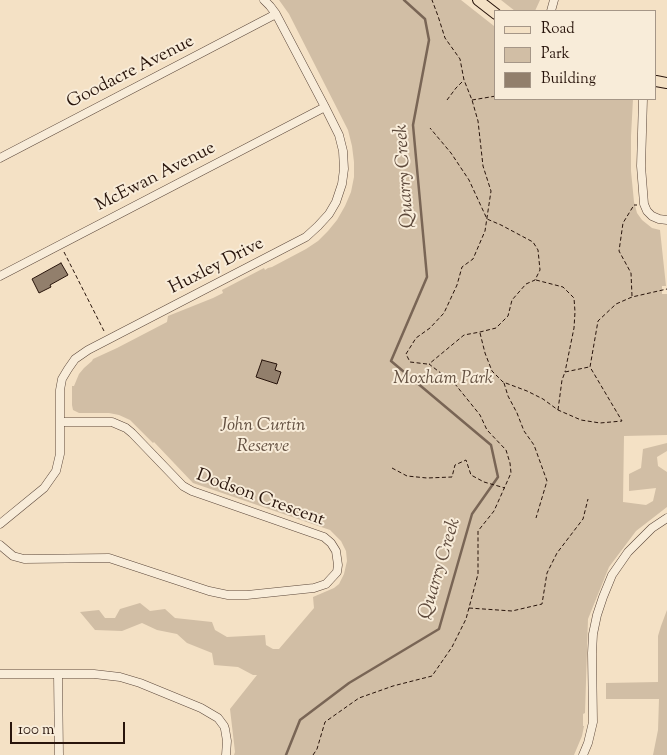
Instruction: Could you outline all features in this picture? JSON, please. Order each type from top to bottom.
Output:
[{"type":"main road","points":[[478,0],[494,12]]},
{"type":"street","name":"Huxley Drive","points":[[0,524],[44,488],[56,472],[60,454],[60,390],[62,379],[75,359],[88,350],[306,237],[329,214],[336,202],[342,184],[344,169],[343,151],[339,135],[276,14],[264,0]]},
{"type":"street","name":"Goodacre Avenue","points":[[0,158],[276,14]]},
{"type":"street","points":[[643,100],[641,166],[644,204],[652,216],[667,220]]},
{"type":"street","name":"McEwan Avenue","points":[[0,276],[325,107]]},
{"type":"street","name":"Dodson Crescent","points":[[0,545],[13,556],[24,559],[110,558],[209,591],[228,595],[314,588],[326,584],[337,572],[336,550],[324,537],[192,491],[183,486],[132,433],[119,424],[112,422],[60,422]]},
{"type":"street","points":[[583,755],[593,722],[593,634],[604,592],[612,575],[628,552],[652,528],[667,518]]},
{"type":"street","points":[[0,674],[94,674],[120,677],[140,683],[208,711],[218,718],[224,726],[227,742],[226,755]]},
{"type":"street","points":[[58,674],[58,755]]},
{"type":"path","points":[[313,755],[317,749],[325,722],[352,703],[360,698],[393,686],[432,676],[452,647],[466,619],[478,574],[478,531],[494,511],[511,473],[506,450],[487,430],[480,415],[455,384],[428,364],[410,362],[406,354],[416,338],[430,328],[444,313],[458,285],[462,267],[473,259],[484,231],[491,191],[483,166],[478,121],[464,80],[460,59],[445,38],[432,0]]},
{"type":"path","points":[[447,100],[464,80]]},
{"type":"path","points":[[472,100],[494,96]]},
{"type":"path","points":[[428,364],[464,335],[496,328],[508,316],[512,300],[526,284],[535,280],[540,270],[538,250],[533,242],[487,219],[470,180],[430,128]]},
{"type":"path","points":[[632,297],[631,273],[619,251],[622,223],[634,205],[644,204]]},
{"type":"path","points":[[60,245],[109,340]]},
{"type":"path","points":[[535,280],[562,288],[574,298],[574,328],[562,380],[558,410]]},
{"type":"path","points":[[480,332],[492,371],[503,382],[527,391],[558,410],[581,420],[600,423],[622,421],[590,367],[598,321],[616,304],[632,297],[667,289]]},
{"type":"path","points":[[565,372],[590,367]]},
{"type":"path","points":[[503,382],[524,431],[534,445],[547,481],[536,518]]},
{"type":"path","points":[[392,468],[407,476],[427,478],[452,477],[455,465],[466,460],[471,475],[484,482],[505,488]]},
{"type":"path","points":[[469,608],[512,611],[542,604],[547,573],[557,553],[583,519],[588,499]]},
{"type":"green space","name":"Moxham Park","points":[[279,0],[461,0],[494,26],[494,100],[633,100],[631,171],[634,202],[637,213],[642,220],[652,228],[660,230],[666,286],[662,286],[662,294],[667,294],[667,435],[624,436],[623,502],[646,505],[653,501],[656,488],[629,491],[629,474],[641,468],[643,449],[667,443],[667,451],[657,457],[658,466],[667,472],[667,507],[636,531],[609,567],[588,619],[584,726],[574,755],[234,755],[230,709],[257,675],[253,675],[238,667],[214,665],[212,653],[187,643],[177,634],[157,630],[142,623],[122,631],[95,630],[80,612],[99,610],[105,618],[115,618],[120,609],[140,603],[150,611],[165,609],[175,618],[212,622],[215,630],[227,637],[265,635],[266,645],[273,649],[279,649],[314,608],[313,597],[334,588],[339,584],[344,574],[347,561],[346,551],[341,541],[330,530],[193,483],[130,420],[109,413],[79,413],[73,410],[72,405],[72,386],[74,386],[79,374],[93,359],[167,322],[168,316],[213,298],[223,293],[222,290],[306,249],[328,231],[345,206],[351,192],[354,177],[352,146],[348,130],[289,14]]},
{"type":"green space","points":[[501,0],[540,0],[535,10],[514,10]]},
{"type":"green space","points":[[667,610],[667,755],[653,755],[658,730],[659,699],[606,699],[606,683],[658,682],[658,636]]},
{"type":"building","points":[[61,263],[68,275],[39,293],[32,279]]},
{"type":"building","points":[[262,360],[277,364],[275,370],[281,372],[277,384],[256,377]]},
{"type":"waterway","name":"Quarry Creek","points":[[286,755],[300,720],[349,683],[439,629],[472,514],[498,477],[491,445],[391,361],[427,277],[413,125],[429,40],[425,19],[404,0]]},
{"type":"park label","name":"John Curtin Reserve","points":[[263,437]]}]
